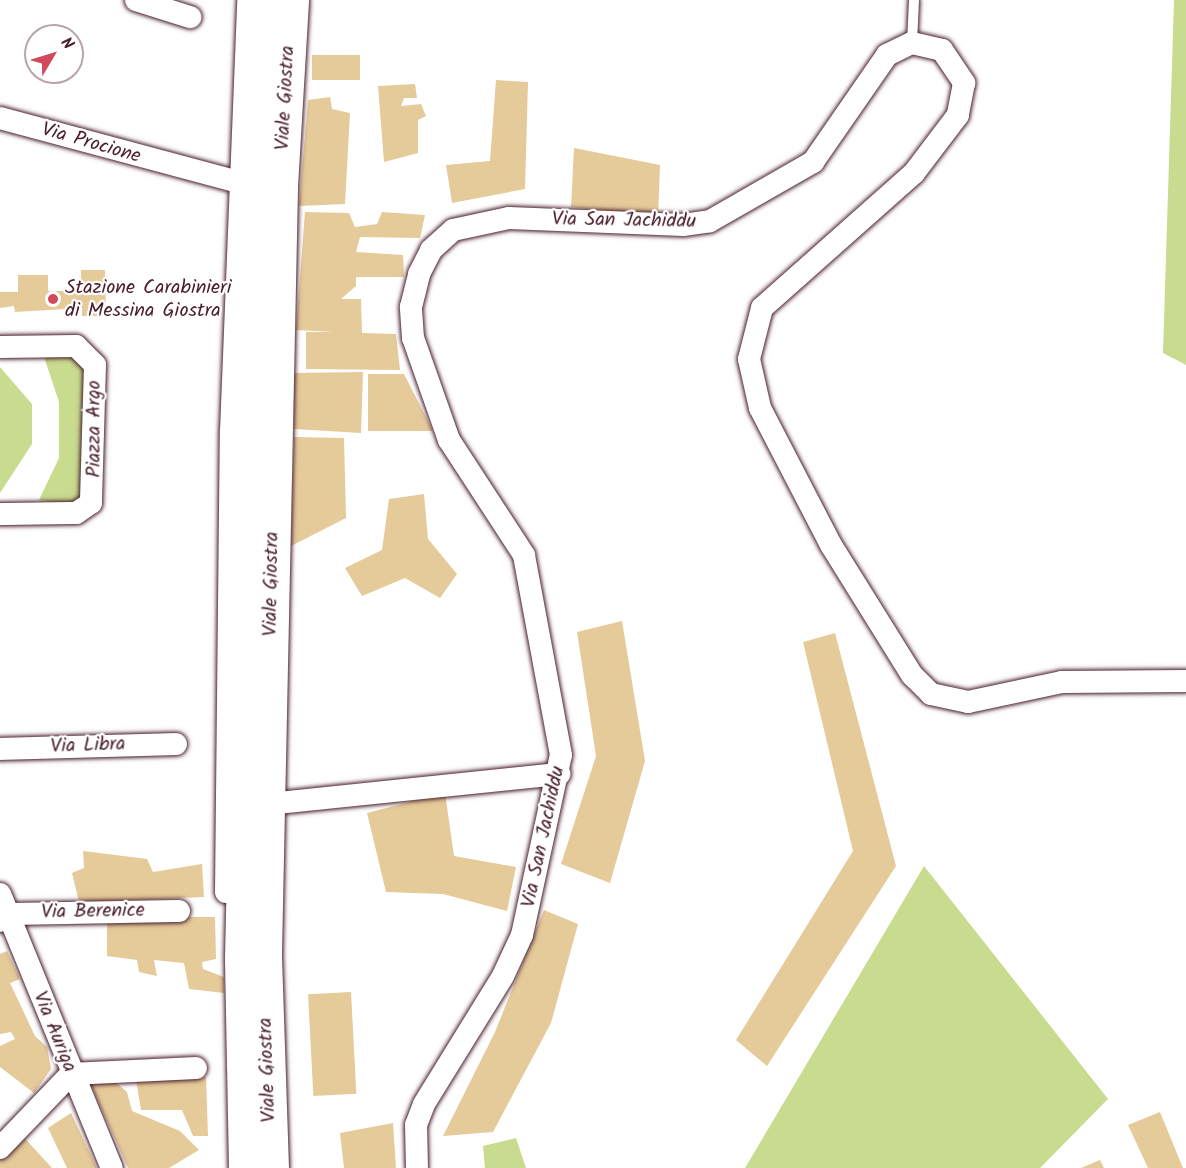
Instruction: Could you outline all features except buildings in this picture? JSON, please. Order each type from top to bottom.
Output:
[{"type":"main road","name":"Viale Giostra","points":[[245,1168],[242,957],[258,183],[269,0]]},
{"type":"main road","name":"Viale Giostra","points":[[272,1168],[265,952],[281,186],[292,0]]},
{"type":"street","points":[[136,0],[190,17]]},
{"type":"street","points":[[242,957],[226,929],[231,431],[239,182],[248,0]]},
{"type":"street","points":[[912,43],[932,45],[950,57],[964,83],[962,105],[914,173],[762,308],[751,342],[749,373],[767,426],[831,545],[912,675],[931,694],[968,702],[1062,682],[1186,681]]},
{"type":"street","name":"Via San Jachiddu","points":[[417,1168],[416,1125],[424,1104],[503,976],[522,935],[559,774],[556,709],[526,561],[511,529],[449,440],[418,357],[411,307],[425,260],[453,230],[492,218],[683,225],[725,215],[813,162],[875,67],[912,43]]},
{"type":"street","name":"Via Procione","points":[[0,118],[182,171],[239,182]]},
{"type":"street","name":"Piazza Argo","points":[[0,347],[76,346],[95,365],[91,503],[76,513],[0,514]]},
{"type":"street","name":"Via Libra","points":[[0,749],[176,744]]},
{"type":"street","points":[[268,804],[559,774]]},
{"type":"street","name":"Via Berenice","points":[[3,909],[179,911]]},
{"type":"street","name":"Via Auriga","points":[[3,909],[112,1168]]},
{"type":"street","points":[[0,1148],[71,1074],[196,1068]]},
{"type":"lane","points":[[912,43],[914,0]]},
{"type":"green space","points":[[1174,0],[1186,0],[1186,365],[1163,353]]},
{"type":"green space","points":[[44,357],[79,357],[87,364],[86,495],[74,505],[39,500],[59,458],[59,402]]},
{"type":"green space","points":[[0,367],[32,404],[32,444],[0,493]]},
{"type":"green space","points":[[924,866],[1108,1099],[1040,1168],[745,1168]]},
{"type":"green space","points":[[516,1138],[526,1168],[485,1168],[483,1146]]},
{"type":"place","name":"Stazione Carabinieri di Messina Giostra","points":[[53,299]]}]
